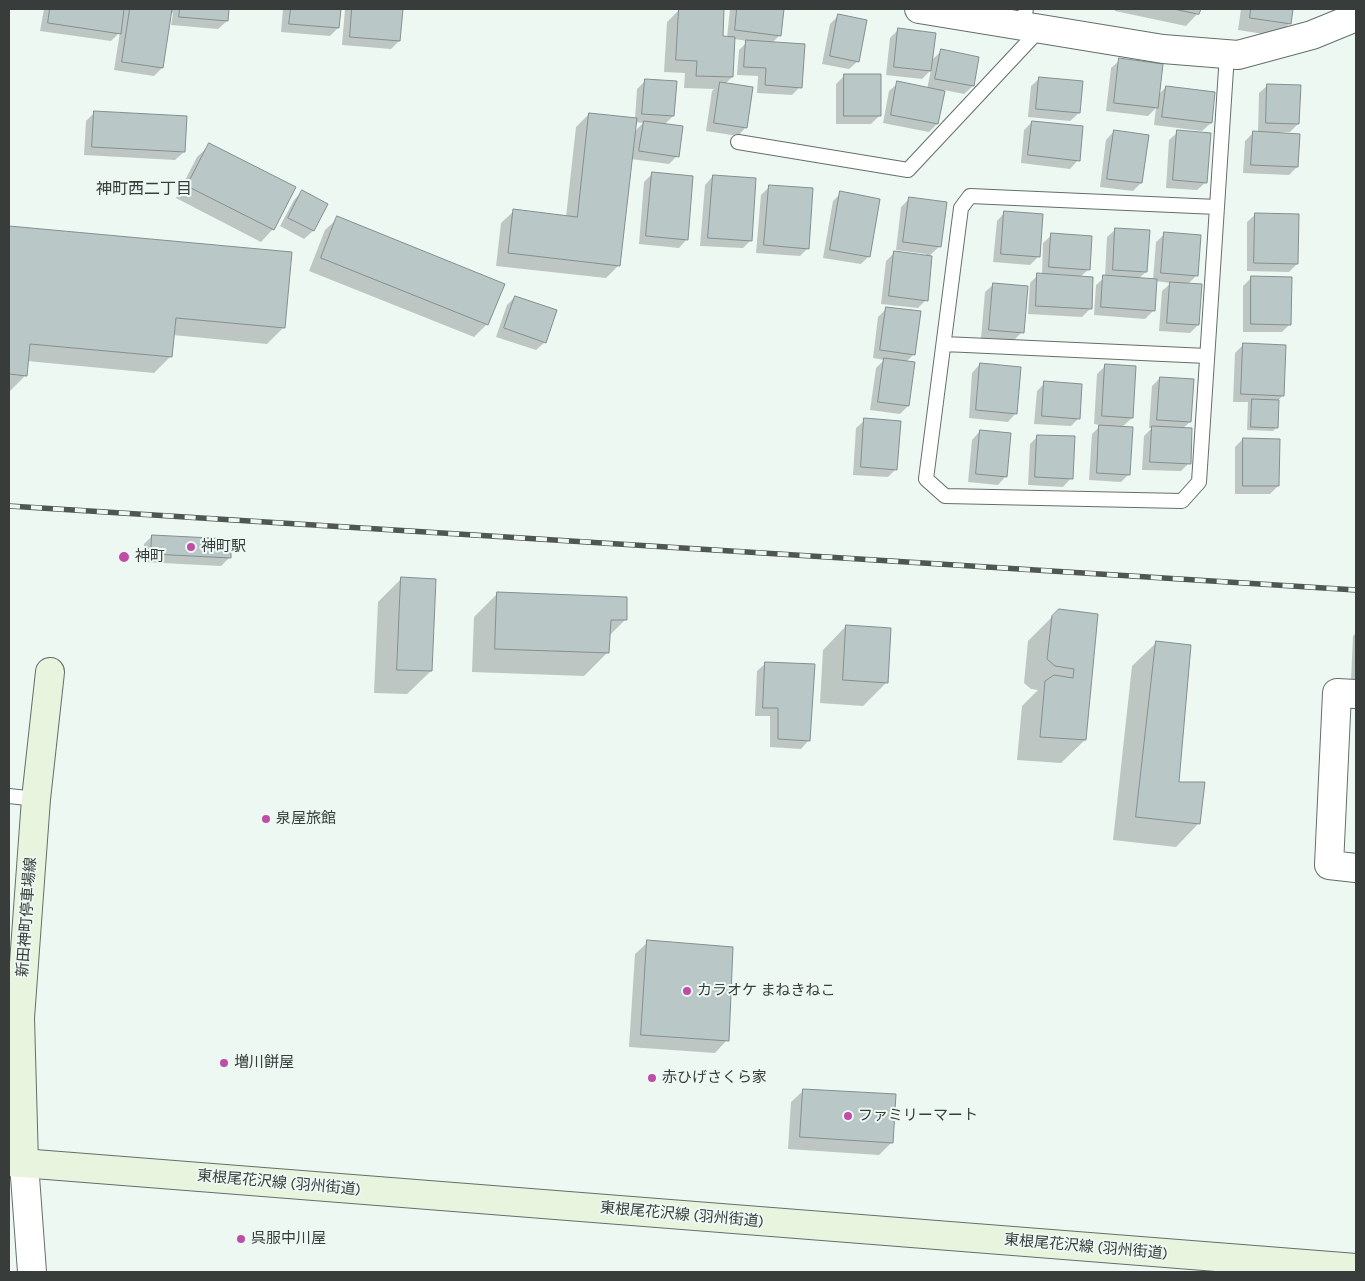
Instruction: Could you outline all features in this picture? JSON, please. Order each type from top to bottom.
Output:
[{"type":"main road","name":"新田神町停車場線","points":[[16,1162],[20,1018],[36,799],[50,672]]},
{"type":"main road","name":"東根尾花沢線 (羽州街道)","points":[[16,1162],[1356,1268]]},
{"type":"street","points":[[919,9],[1029,21],[1163,49],[1238,55],[1312,35],[1356,17]]},
{"type":"street","points":[[1356,694],[1337,693],[1329,865],[1356,868]]},
{"type":"street","points":[[16,1162],[32,1272]]},
{"type":"lane","points":[[738,142],[908,170],[1029,21]]},
{"type":"lane","points":[[1217,207],[970,196],[962,208],[926,479],[946,496],[1182,502],[1199,482],[1207,356],[1217,207],[1227,54]]},
{"type":"lane","points":[[944,344],[1207,356]]},
{"type":"lane","points":[[9,796],[36,799]]},
{"type":"building","points":[[50,9],[124,9],[121,34],[48,23]]},
{"type":"building","points":[[130,9],[172,9],[163,68],[122,62]]},
{"type":"building","points":[[180,9],[229,9],[228,21],[179,17]]},
{"type":"building","points":[[291,9],[341,9],[339,28],[289,24]]},
{"type":"building","points":[[352,9],[403,9],[400,41],[350,37]]},
{"type":"building","points":[[679,9],[724,9],[723,36],[735,37],[733,77],[696,76],[697,61],[676,60]]},
{"type":"building","points":[[737,9],[784,9],[781,36],[735,30]]},
{"type":"building","points":[[1174,9],[1201,9],[1199,14]]},
{"type":"building","points":[[1251,9],[1293,9],[1291,24],[1250,18]]},
{"type":"building","points":[[838,14],[867,20],[859,62],[830,56]]},
{"type":"building","points":[[898,28],[936,33],[931,71],[894,67]]},
{"type":"building","points":[[746,40],[805,44],[802,88],[765,85],[766,68],[744,67]]},
{"type":"building","points":[[941,49],[979,57],[974,86],[935,79]]},
{"type":"building","points":[[1119,58],[1163,64],[1158,108],[1114,103]]},
{"type":"building","points":[[844,74],[881,74],[881,116],[844,116]]},
{"type":"building","points":[[1039,77],[1083,81],[1080,113],[1036,109]]},
{"type":"building","points":[[645,79],[677,81],[674,116],[642,114]]},
{"type":"building","points":[[897,81],[945,91],[938,124],[891,115]]},
{"type":"building","points":[[720,82],[753,87],[747,128],[714,123]]},
{"type":"building","points":[[1267,84],[1301,85],[1299,124],[1266,123]]},
{"type":"building","points":[[1166,86],[1215,92],[1212,123],[1162,117]]},
{"type":"building","points":[[94,111],[187,116],[185,152],[92,147]]},
{"type":"building","points":[[589,113],[637,118],[620,266],[508,253],[513,209],[577,217]]},
{"type":"building","points":[[644,121],[683,126],[679,157],[639,151]]},
{"type":"building","points":[[1032,121],[1083,126],[1080,161],[1028,155]]},
{"type":"building","points":[[1114,130],[1149,135],[1142,183],[1107,179]]},
{"type":"building","points":[[1177,130],[1211,133],[1207,183],[1173,180]]},
{"type":"building","points":[[1253,131],[1300,134],[1298,167],[1251,165]]},
{"type":"building","points":[[209,143],[296,187],[274,230],[187,186]]},
{"type":"building","points":[[652,172],[693,176],[688,240],[646,236]]},
{"type":"building","points":[[713,175],[756,178],[752,241],[708,238]]},
{"type":"building","points":[[769,185],[813,188],[809,249],[764,245]]},
{"type":"building","points":[[302,190],[328,204],[314,231],[288,218]]},
{"type":"building","points":[[840,191],[880,199],[870,257],[830,250]]},
{"type":"building","points":[[909,197],[947,202],[941,247],[903,242]]},
{"type":"building","points":[[1004,211],[1043,214],[1040,257],[1001,254]]},
{"type":"building","points":[[1255,213],[1299,214],[1298,264],[1254,263]]},
{"type":"building","points":[[337,216],[505,284],[488,325],[321,258]]},
{"type":"building","points":[[9,226],[292,252],[285,328],[176,318],[172,357],[30,344],[27,376],[9,374]]},
{"type":"building","points":[[1115,228],[1150,230],[1147,272],[1113,270]]},
{"type":"building","points":[[1164,232],[1201,235],[1198,276],[1161,273]]},
{"type":"building","points":[[1051,233],[1092,236],[1090,270],[1049,267]]},
{"type":"building","points":[[894,251],[932,256],[928,301],[889,296]]},
{"type":"building","points":[[1037,273],[1093,277],[1092,309],[1036,306]]},
{"type":"building","points":[[1103,275],[1157,279],[1155,311],[1101,307]]},
{"type":"building","points":[[1251,276],[1292,277],[1291,325],[1251,324]]},
{"type":"building","points":[[1170,282],[1202,284],[1199,325],[1167,323]]},
{"type":"building","points":[[993,283],[1028,286],[1024,333],[989,330]]},
{"type":"building","points":[[515,296],[557,310],[546,343],[504,328]]},
{"type":"building","points":[[886,307],[921,311],[915,355],[880,350]]},
{"type":"building","points":[[1243,343],[1286,345],[1284,396],[1241,394]]},
{"type":"building","points":[[884,358],[915,362],[909,406],[878,402]]},
{"type":"building","points":[[980,363],[1021,367],[1017,414],[976,410]]},
{"type":"building","points":[[1105,364],[1136,366],[1133,418],[1102,416]]},
{"type":"building","points":[[1160,377],[1194,379],[1191,422],[1157,420]]},
{"type":"building","points":[[1044,381],[1082,384],[1080,419],[1042,416]]},
{"type":"building","points":[[1252,399],[1279,400],[1278,428],[1251,427]]},
{"type":"building","points":[[864,418],[901,421],[897,470],[861,467]]},
{"type":"building","points":[[1099,425],[1133,427],[1130,475],[1097,473]]},
{"type":"building","points":[[1152,426],[1192,428],[1191,464],[1150,462]]},
{"type":"building","points":[[980,430],[1011,433],[1007,477],[976,474]]},
{"type":"building","points":[[1037,435],[1075,436],[1073,479],[1035,477]]},
{"type":"building","points":[[1243,438],[1280,439],[1279,486],[1243,486]]},
{"type":"building","name":"神町駅","points":[[152,535],[231,539],[231,558],[151,554]]},
{"type":"building","points":[[401,577],[436,579],[432,671],[397,670]]},
{"type":"building","points":[[497,592],[627,597],[627,620],[611,620],[609,653],[495,649]]},
{"type":"building","points":[[1059,609],[1098,614],[1086,740],[1040,737],[1045,681],[1054,675],[1073,678],[1074,669],[1055,666],[1047,659],[1052,616]]},
{"type":"building","points":[[846,625],[891,628],[888,683],[843,680]]},
{"type":"building","points":[[1156,641],[1191,645],[1179,782],[1205,782],[1200,824],[1136,817]]},
{"type":"building","points":[[765,662],[815,664],[810,741],[778,739],[778,708],[763,708]]},
{"type":"building","name":"カラオケ まねきねこ","points":[[647,940],[733,947],[729,1041],[641,1035]]},
{"type":"building","name":"ファミリーマート","points":[[803,1089],[896,1094],[893,1143],[800,1137]]},
{"type":"railway","points":[[9,506],[1356,590]]},
{"type":"place","name":"神町駅","points":[[191,547]]},
{"type":"place","name":"神町","points":[[124,557]]},
{"type":"place","name":"泉屋旅館","points":[[266,819]]},
{"type":"place","name":"カラオケ まねきねこ","points":[[687,991]]},
{"type":"place","name":"増川餅屋","points":[[224,1063]]},
{"type":"place","name":"赤ひげさくら家","points":[[652,1078]]},
{"type":"place","name":"ファミリーマート","points":[[848,1116]]},
{"type":"place","name":"呉服中川屋","points":[[241,1239]]},
{"type":"district","name":"神町西二丁目","points":[[144,189]]}]
